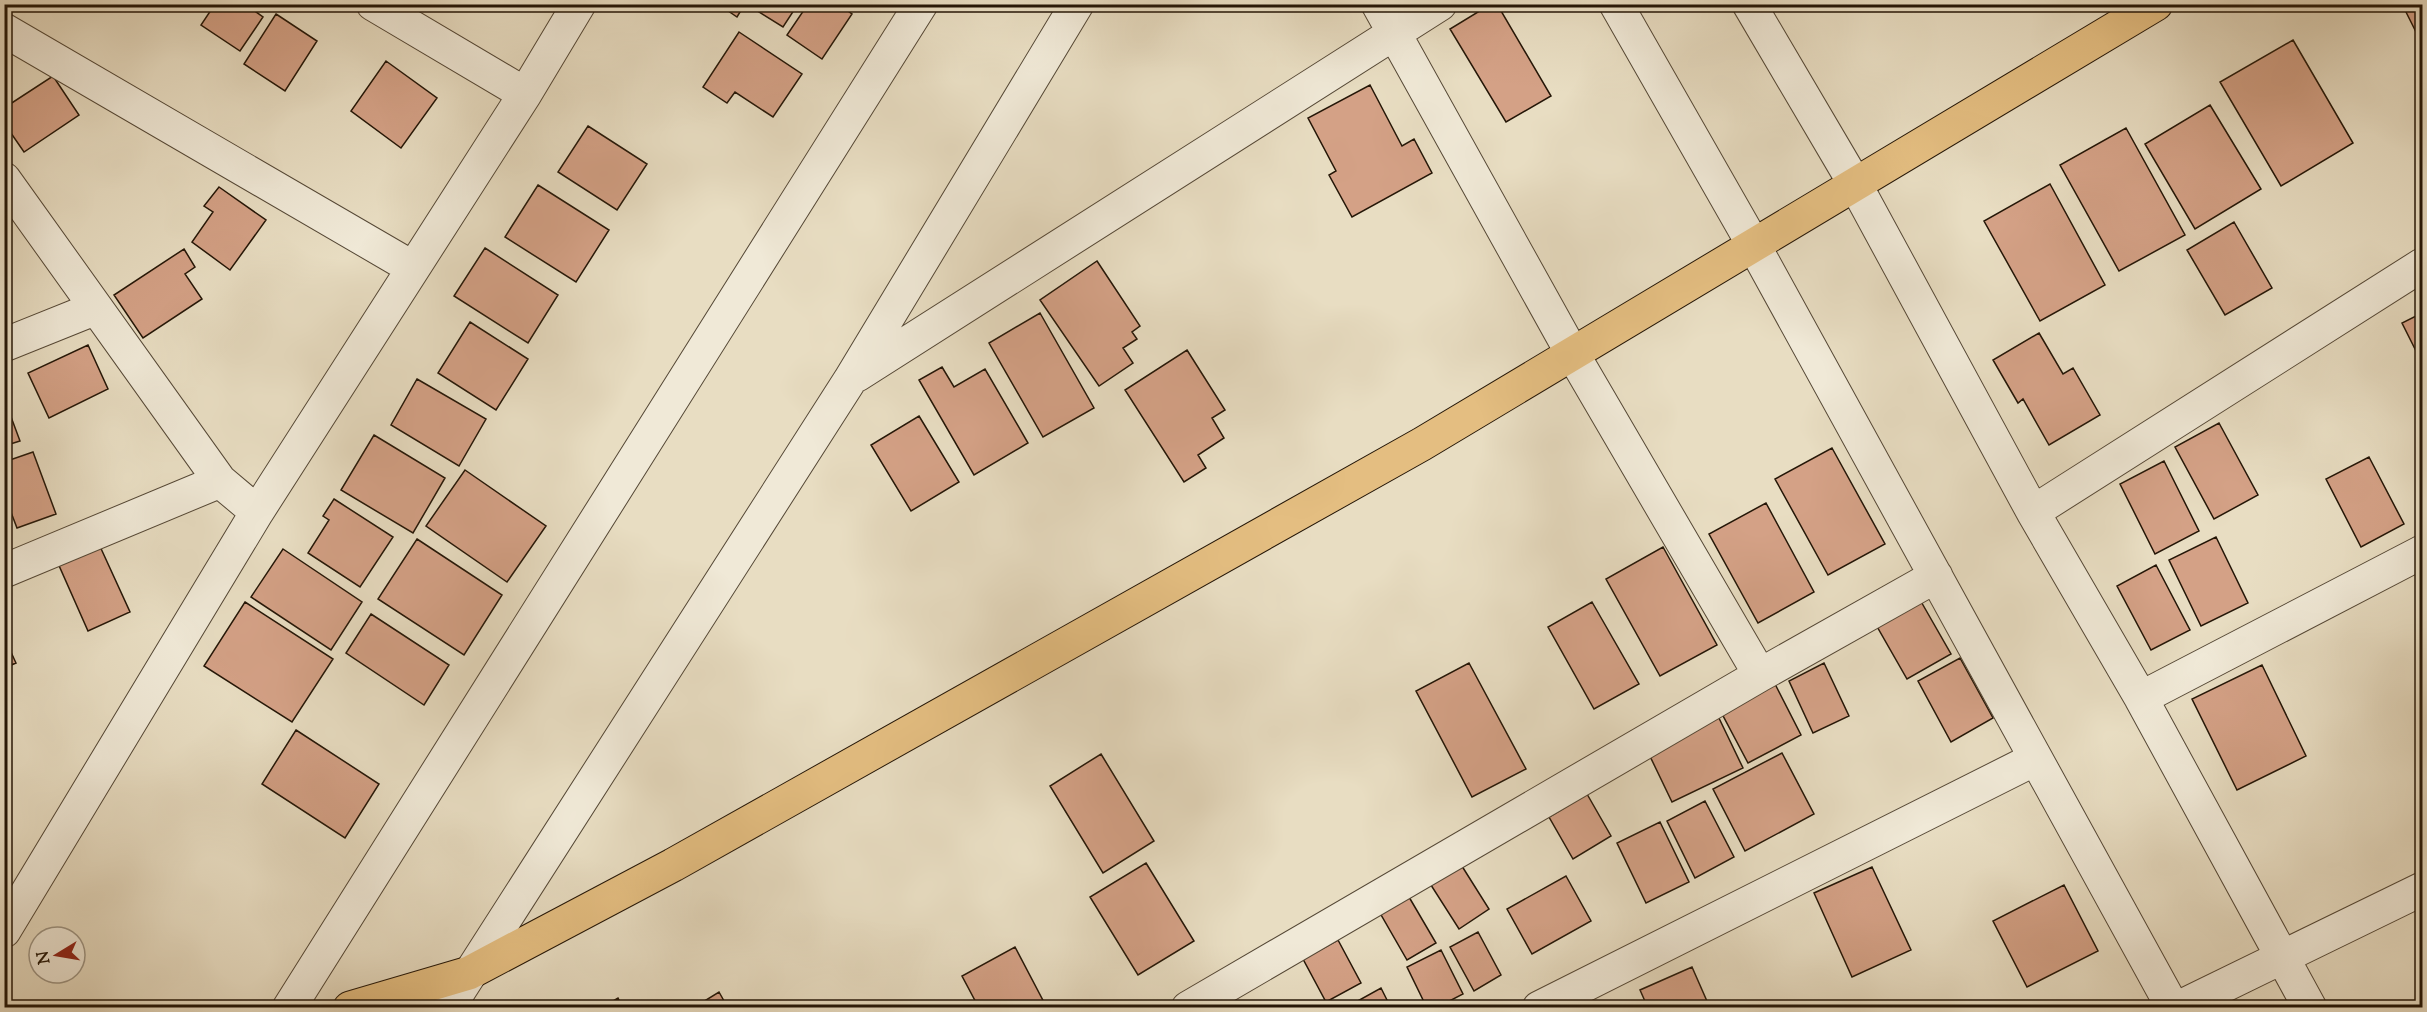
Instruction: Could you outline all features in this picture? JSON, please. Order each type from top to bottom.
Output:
[{"type":"main road","points":[[350,1008],[469,973],[672,865],[1349,485],[2156,4]]},
{"type":"street","points":[[373,4],[525,94]]},
{"type":"street","points":[[6,926],[257,512],[525,94],[579,4]]},
{"type":"street","points":[[290,1008],[921,4]]},
{"type":"street","points":[[447,1008],[850,380],[1077,4]]},
{"type":"street","points":[[1378,4],[1572,353],[1760,675]]},
{"type":"street","points":[[850,380],[1440,4]]},
{"type":"street","points":[[1616,4],[1753,244],[2036,759],[2176,1008],[2422,889]]},
{"type":"street","points":[[1749,4],[1855,184],[2033,512],[2141,698],[2310,1008]]},
{"type":"street","points":[[4,30],[413,268]]},
{"type":"street","points":[[4,179],[220,481],[257,512]]},
{"type":"street","points":[[2033,512],[2422,266]]},
{"type":"street","points":[[4,345],[96,308]]},
{"type":"street","points":[[4,571],[220,481]]},
{"type":"street","points":[[2141,698],[2422,552]]},
{"type":"street","points":[[1189,1007],[1760,675],[1936,576]]},
{"type":"street","points":[[1539,1008],[2036,759]]},
{"type":"building","points":[[215,4],[245,4],[263,17],[240,51],[201,25]]},
{"type":"building","points":[[718,4],[745,4],[737,17]]},
{"type":"building","points":[[752,4],[798,4],[783,27],[751,7]]},
{"type":"building","points":[[808,4],[838,4],[852,14],[822,59],[787,35]]},
{"type":"building","points":[[1491,4],[1497,4],[1551,96],[1506,122],[1450,29]]},
{"type":"building","points":[[2402,4],[2422,4],[2422,44]]},
{"type":"building","points":[[276,14],[317,41],[285,91],[244,64]]},
{"type":"building","points":[[739,32],[802,74],[773,117],[735,92],[727,103],[703,87]]},
{"type":"building","points":[[2293,40],[2353,143],[2281,186],[2220,82]]},
{"type":"building","points":[[386,61],[437,98],[401,148],[351,111]]},
{"type":"building","points":[[53,76],[79,115],[24,152],[4,123],[4,108]]},
{"type":"building","points":[[1370,85],[1402,146],[1414,139],[1432,173],[1352,217],[1329,175],[1336,171],[1308,118]]},
{"type":"building","points":[[2210,105],[2261,189],[2195,229],[2145,144]]},
{"type":"building","points":[[588,126],[647,164],[617,210],[558,172]]},
{"type":"building","points":[[2126,128],[2185,235],[2119,271],[2060,165]]},
{"type":"building","points":[[2050,184],[2105,285],[2040,321],[1984,221]]},
{"type":"building","points":[[538,185],[609,230],[576,282],[505,237]]},
{"type":"building","points":[[219,187],[266,220],[230,270],[192,242],[213,212],[204,206]]},
{"type":"building","points":[[2234,222],[2272,288],[2225,315],[2187,250]]},
{"type":"building","points":[[485,248],[558,295],[528,343],[454,296]]},
{"type":"building","points":[[184,249],[195,267],[185,274],[202,299],[143,338],[114,295]]},
{"type":"building","points":[[1097,261],[1140,326],[1132,332],[1137,339],[1123,348],[1133,363],[1099,386],[1040,300]]},
{"type":"building","points":[[1040,313],[1094,408],[1043,437],[989,343]]},
{"type":"building","points":[[2422,313],[2422,363],[2402,323]]},
{"type":"building","points":[[470,322],[528,359],[496,410],[438,373]]},
{"type":"building","points":[[2039,333],[2063,374],[2073,368],[2100,415],[2049,445],[2023,399],[2018,403],[1993,360]]},
{"type":"building","points":[[88,345],[108,389],[49,418],[28,373]]},
{"type":"building","points":[[1187,350],[1225,410],[1212,418],[1224,438],[1198,455],[1206,468],[1184,482],[1125,390]]},
{"type":"building","points":[[942,367],[954,387],[985,369],[1028,443],[974,475],[919,380]]},
{"type":"building","points":[[417,379],[486,419],[459,466],[391,425]]},
{"type":"building","points":[[4,398],[20,441],[4,446]]},
{"type":"building","points":[[919,416],[959,482],[911,511],[871,445]]},
{"type":"building","points":[[2219,423],[2258,495],[2214,519],[2175,447]]},
{"type":"building","points":[[374,435],[445,478],[413,533],[341,490]]},
{"type":"building","points":[[1832,448],[1885,544],[1828,575],[1775,479]]},
{"type":"building","points":[[33,452],[56,514],[17,528],[4,494],[4,462]]},
{"type":"building","points":[[2369,457],[2404,524],[2361,547],[2326,479]]},
{"type":"building","points":[[2164,461],[2199,531],[2155,554],[2120,484]]},
{"type":"building","points":[[465,470],[546,526],[507,582],[426,526]]},
{"type":"building","points":[[334,499],[393,537],[360,587],[308,553],[329,520],[323,516]]},
{"type":"building","points":[[1766,503],[1814,592],[1758,623],[1709,534]]},
{"type":"building","points":[[2216,537],[2248,603],[2201,626],[2169,560]]},
{"type":"building","points":[[417,539],[502,595],[464,655],[378,599]]},
{"type":"building","points":[[98,542],[130,612],[88,631],[57,561]]},
{"type":"building","points":[[1663,547],[1717,645],[1660,676],[1606,579]]},
{"type":"building","points":[[283,549],[362,602],[331,650],[251,597]]},
{"type":"building","points":[[2156,565],[2190,630],[2151,650],[2117,586]]},
{"type":"building","points":[[1919,598],[1951,654],[1907,679],[1875,623]]},
{"type":"building","points":[[245,602],[333,659],[292,722],[204,666]]},
{"type":"building","points":[[1592,602],[1639,684],[1594,709],[1548,627]]},
{"type":"building","points":[[371,614],[449,665],[424,705],[346,653]]},
{"type":"building","points":[[4,637],[16,663],[4,668]]},
{"type":"building","points":[[1960,658],[1993,718],[1951,742],[1918,681]]},
{"type":"building","points":[[1469,663],[1526,769],[1472,797],[1416,691]]},
{"type":"building","points":[[1824,663],[1849,716],[1813,733],[1789,681]]},
{"type":"building","points":[[2262,665],[2306,756],[2237,790],[2192,699]]},
{"type":"building","points":[[1774,682],[1801,735],[1748,763],[1720,710]]},
{"type":"building","points":[[1717,714],[1743,768],[1672,802],[1646,748]]},
{"type":"building","points":[[296,730],[379,784],[345,838],[262,784]]},
{"type":"building","points":[[1782,753],[1814,814],[1745,851],[1713,789]]},
{"type":"building","points":[[1101,754],[1154,841],[1103,873],[1050,786]]},
{"type":"building","points":[[1587,794],[1611,836],[1573,859],[1549,817]]},
{"type":"building","points":[[1705,801],[1734,857],[1695,878],[1667,821]]},
{"type":"building","points":[[1660,822],[1689,882],[1646,903],[1617,843]]},
{"type":"building","points":[[1146,863],[1194,941],[1138,975],[1090,897]]},
{"type":"building","points":[[1460,863],[1489,909],[1459,929],[1429,882]]},
{"type":"building","points":[[1872,867],[1911,950],[1852,977],[1814,893]]},
{"type":"building","points":[[1566,876],[1591,921],[1532,954],[1507,909]]},
{"type":"building","points":[[2064,885],[2098,951],[2027,987],[1993,921]]},
{"type":"building","points":[[1409,897],[1436,943],[1407,960],[1380,913]]},
{"type":"building","points":[[1478,932],[1501,975],[1474,991],[1450,947]]},
{"type":"building","points":[[1338,940],[1361,983],[1326,1002],[1303,959]]},
{"type":"building","points":[[1015,947],[1047,1008],[979,1008],[962,976]]},
{"type":"building","points":[[1441,950],[1463,994],[1436,1008],[1427,1008],[1407,967]]},
{"type":"building","points":[[1692,967],[1710,1008],[1648,1008],[1640,990]]},
{"type":"building","points":[[1381,988],[1391,1008],[1345,1008]]},
{"type":"building","points":[[719,992],[728,1008],[693,1008]]},
{"type":"building","points":[[618,998],[623,1008],[601,1008]]}]
